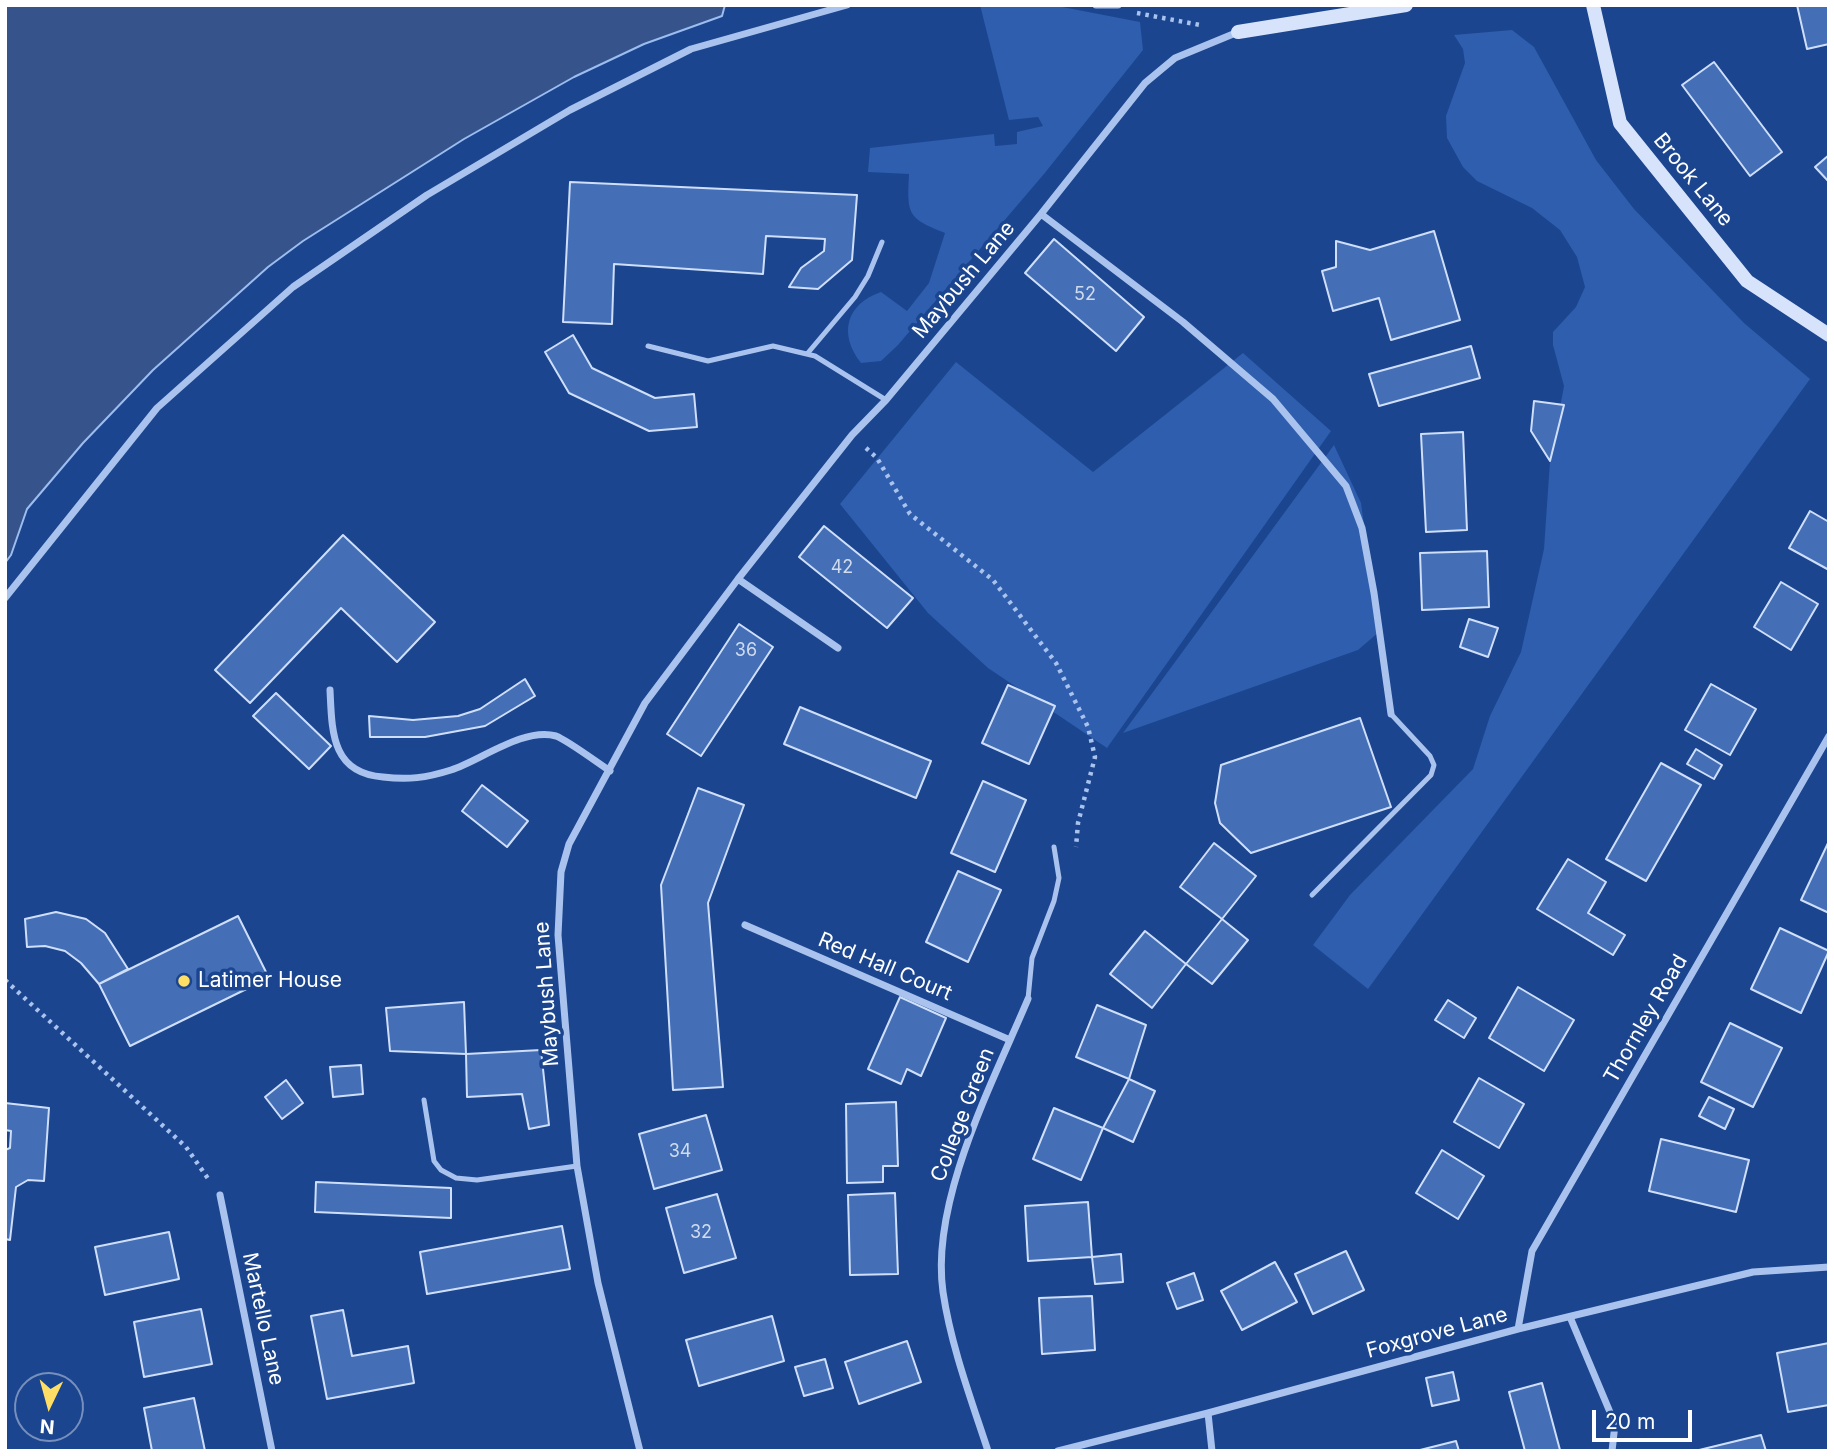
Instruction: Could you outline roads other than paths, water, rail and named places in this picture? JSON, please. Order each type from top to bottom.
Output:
[{"type":"street","points":[[5,598],[157,408],[293,287],[427,195],[570,110],[691,49],[847,5]]},
{"type":"street","points":[[1096,5],[1118,5]]},
{"type":"street","points":[[1238,32],[1406,5]]},
{"type":"street","name":"Brook Lane","points":[[1593,5],[1620,123],[1747,281],[1829,335]]},
{"type":"street","name":"Maybush Lane","points":[[640,1451],[598,1283],[577,1166],[558,935],[561,872],[569,844],[645,703],[738,579],[852,435],[886,400],[1041,214],[1144,83],[1175,58],[1238,32]]},
{"type":"street","points":[[1041,214],[1183,322],[1273,399],[1346,486],[1362,528],[1391,714]]},
{"type":"street","points":[[738,579],[838,648]]},
{"type":"street","points":[[330,690],[336,747],[347,765],[371,776],[409,780],[453,770],[528,737],[555,736],[610,771]]},
{"type":"street","name":"Thornley Road","points":[[1518,1329],[1532,1251],[1829,736]]},
{"type":"street","name":"Red Hall Court","points":[[745,925],[1010,1040]]},
{"type":"street","name":"College Green","points":[[988,1451],[953,1342],[943,1290],[942,1244],[950,1198],[967,1145],[1028,999]]},
{"type":"street","name":"Martello Lane","points":[[220,1195],[272,1451]]},
{"type":"street","name":"Foxgrove Lane","points":[[1058,1451],[1518,1329],[1752,1272],[1829,1267]]},
{"type":"street","points":[[1570,1317],[1615,1424],[1612,1451]]},
{"type":"street","points":[[1208,1413],[1212,1451]]},
{"type":"lane","points":[[807,354],[855,298],[869,276],[882,242]]},
{"type":"lane","points":[[648,346],[708,361],[773,346],[815,356],[886,400]]},
{"type":"lane","points":[[1312,895],[1431,775],[1434,765],[1430,756],[1391,714]]},
{"type":"lane","points":[[1028,999],[1032,958],[1054,901],[1059,878],[1054,847]]},
{"type":"lane","points":[[424,1100],[434,1161],[441,1170],[456,1178],[477,1180],[577,1166]]},
{"type":"place","name":"Latimer House","points":[[184,981]]}]
